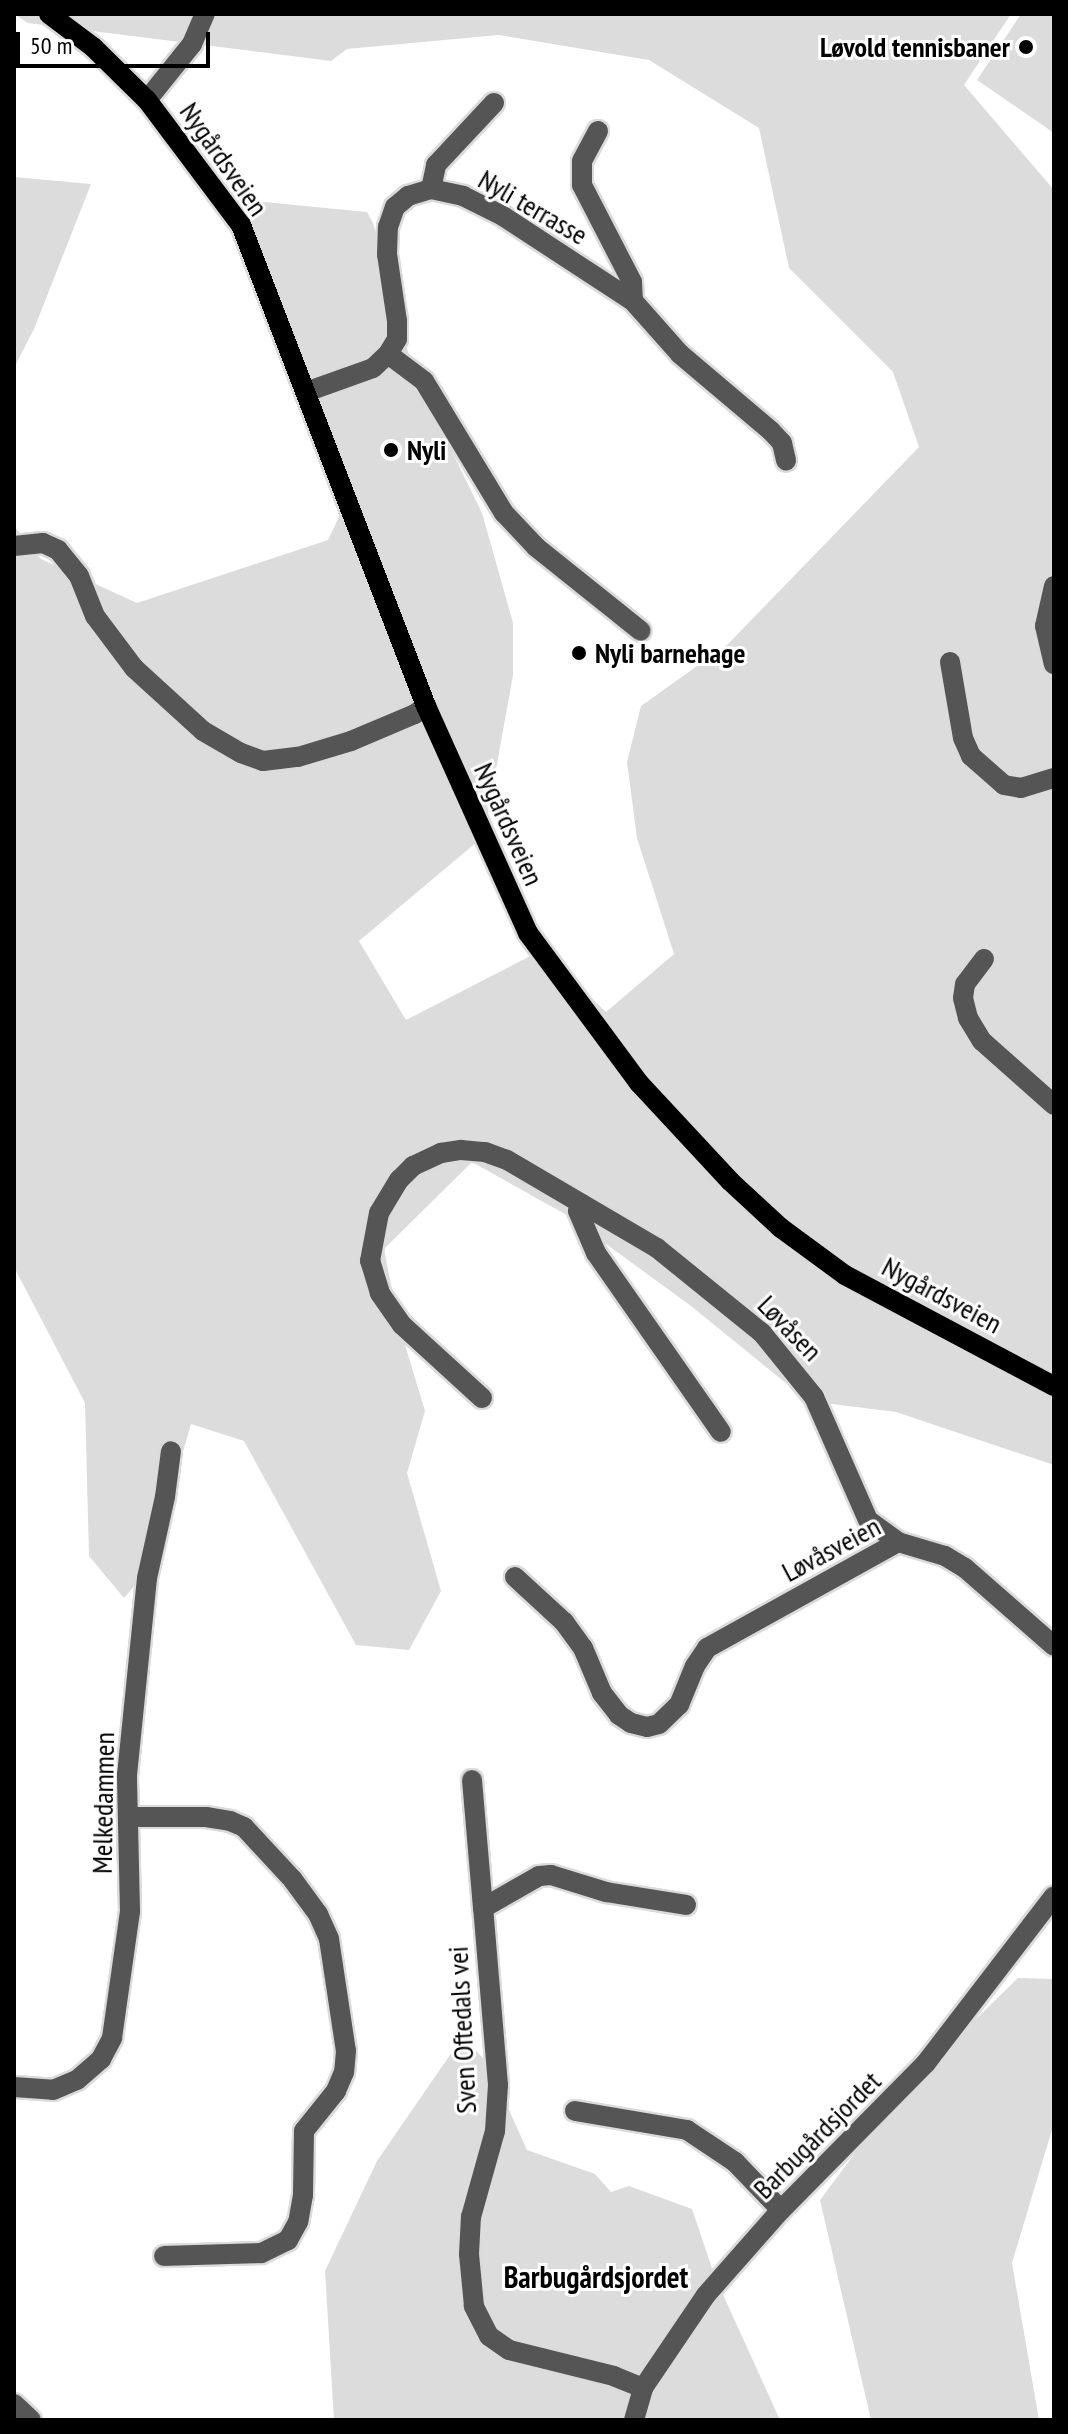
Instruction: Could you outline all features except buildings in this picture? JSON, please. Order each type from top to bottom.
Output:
[{"type":"main road","name":"Nygårdsveien","points":[[49,14],[93,47],[147,100],[241,225],[426,706],[528,933],[639,1083],[730,1181],[781,1228],[832,1266],[1054,1386]]},
{"type":"street","name":"Nygårdsveien","points":[[147,100],[192,44],[205,14]]},
{"type":"street","points":[[431,189],[436,165],[494,103]]},
{"type":"street","points":[[598,131],[582,161],[582,185],[632,282],[633,301]]},
{"type":"street","name":"Nyli terrasse","points":[[388,354],[397,339],[387,254],[388,227],[395,207],[408,196],[431,189],[463,196],[503,216],[633,301],[673,347],[771,431],[782,443],[786,461]]},
{"type":"street","points":[[306,392],[373,368],[388,354],[424,381],[504,513],[536,547],[641,631]]},
{"type":"street","points":[[14,546],[43,543],[58,550],[79,576],[95,616],[134,668],[203,731],[241,753],[263,761],[298,757],[351,741],[415,714],[426,706]]},
{"type":"street","points":[[1054,586],[1045,626],[1054,664]]},
{"type":"street","points":[[950,662],[963,738],[971,756],[1004,785],[1021,788],[1054,778]]},
{"type":"street","points":[[984,959],[965,984],[963,998],[968,1018],[982,1041],[1054,1105]]},
{"type":"street","name":"Løvåsen","points":[[482,1398],[402,1325],[380,1293],[370,1261],[379,1213],[413,1166],[441,1153],[461,1150],[485,1152],[507,1160],[657,1248],[762,1333],[814,1397],[868,1520],[898,1542]]},
{"type":"street","points":[[582,1204],[578,1211],[596,1253],[721,1432]]},
{"type":"street","name":"Melkedammen","points":[[14,2087],[53,2090],[77,2080],[101,2059],[112,2038],[127,1940],[130,1817],[127,1775],[147,1578],[165,1497],[171,1451]]},
{"type":"street","name":"Løvåsveien","points":[[515,1577],[564,1622],[583,1648],[602,1693],[631,1723],[659,1724],[679,1705],[695,1666],[707,1648],[898,1542],[945,1556],[965,1568],[1054,1646]]},
{"type":"street","points":[[472,1780],[483,1908]]},
{"type":"street","points":[[130,1817],[206,1817],[230,1821],[244,1827],[293,1880],[318,1914],[329,1939],[346,2051],[344,2072],[336,2091],[304,2131],[303,2195],[298,2222],[288,2240],[261,2253],[164,2256]]},
{"type":"street","name":"Sven Oftedals vei","points":[[643,2388],[614,2376],[509,2350],[489,2336],[474,2306],[469,2254],[471,2217],[495,2131],[498,2085],[483,1908],[539,1876],[551,1875],[606,1892],[686,1905]]},
{"type":"street","name":"Barbugårdsjordet","points":[[634,2420],[643,2388],[706,2295],[781,2210],[926,2063],[1054,1896]]},
{"type":"street","points":[[575,2111],[687,2130],[735,2162],[781,2210]]},
{"type":"street","points":[[14,2404],[31,2420]]},
{"type":"shaded area","points":[[14,14],[1011,14],[964,85],[1054,190],[1054,1465],[896,1412],[808,1401],[691,1306],[565,1214],[472,1162],[384,1249],[399,1325],[425,1411],[407,1473],[441,1591],[409,1650],[356,1645],[244,1441],[191,1424],[149,1569],[124,1598],[89,1556],[85,1403],[14,1267],[14,526],[41,559],[137,603],[328,540],[345,504],[340,463],[291,321],[224,198],[367,212],[373,223],[414,374],[482,513],[513,623],[513,675],[484,836],[359,941],[406,1020],[542,950],[606,1012],[674,954],[637,838],[627,762],[641,706],[728,644],[919,447],[893,372],[789,268],[759,128],[649,60],[499,35],[347,49],[331,61],[28,23]]},
{"type":"shaded area","name":"Løvold tennisbaner","points":[[1021,14],[1054,14],[1054,133],[977,80]]},
{"type":"shaded area","points":[[14,177],[91,184],[34,329],[14,368]]},
{"type":"shaded area","points":[[1018,1978],[1054,1979],[1054,2123],[1012,2263],[1039,2420],[871,2420],[820,2200],[899,2094]]},
{"type":"shaded area","points":[[463,2036],[489,2065],[527,2150],[595,2174],[611,2192],[629,2186],[692,2209],[715,2277],[780,2420],[334,2420],[325,2271],[377,2161]]},
{"type":"place","name":"Løvold tennisbaner","points":[[1026,47]]},
{"type":"place","name":"Nyli","points":[[391,450]]},
{"type":"place","name":"Nyli barnehage","points":[[579,653]]},
{"type":"district","name":"Barbugårdsjordet","points":[[596,2277]]}]
